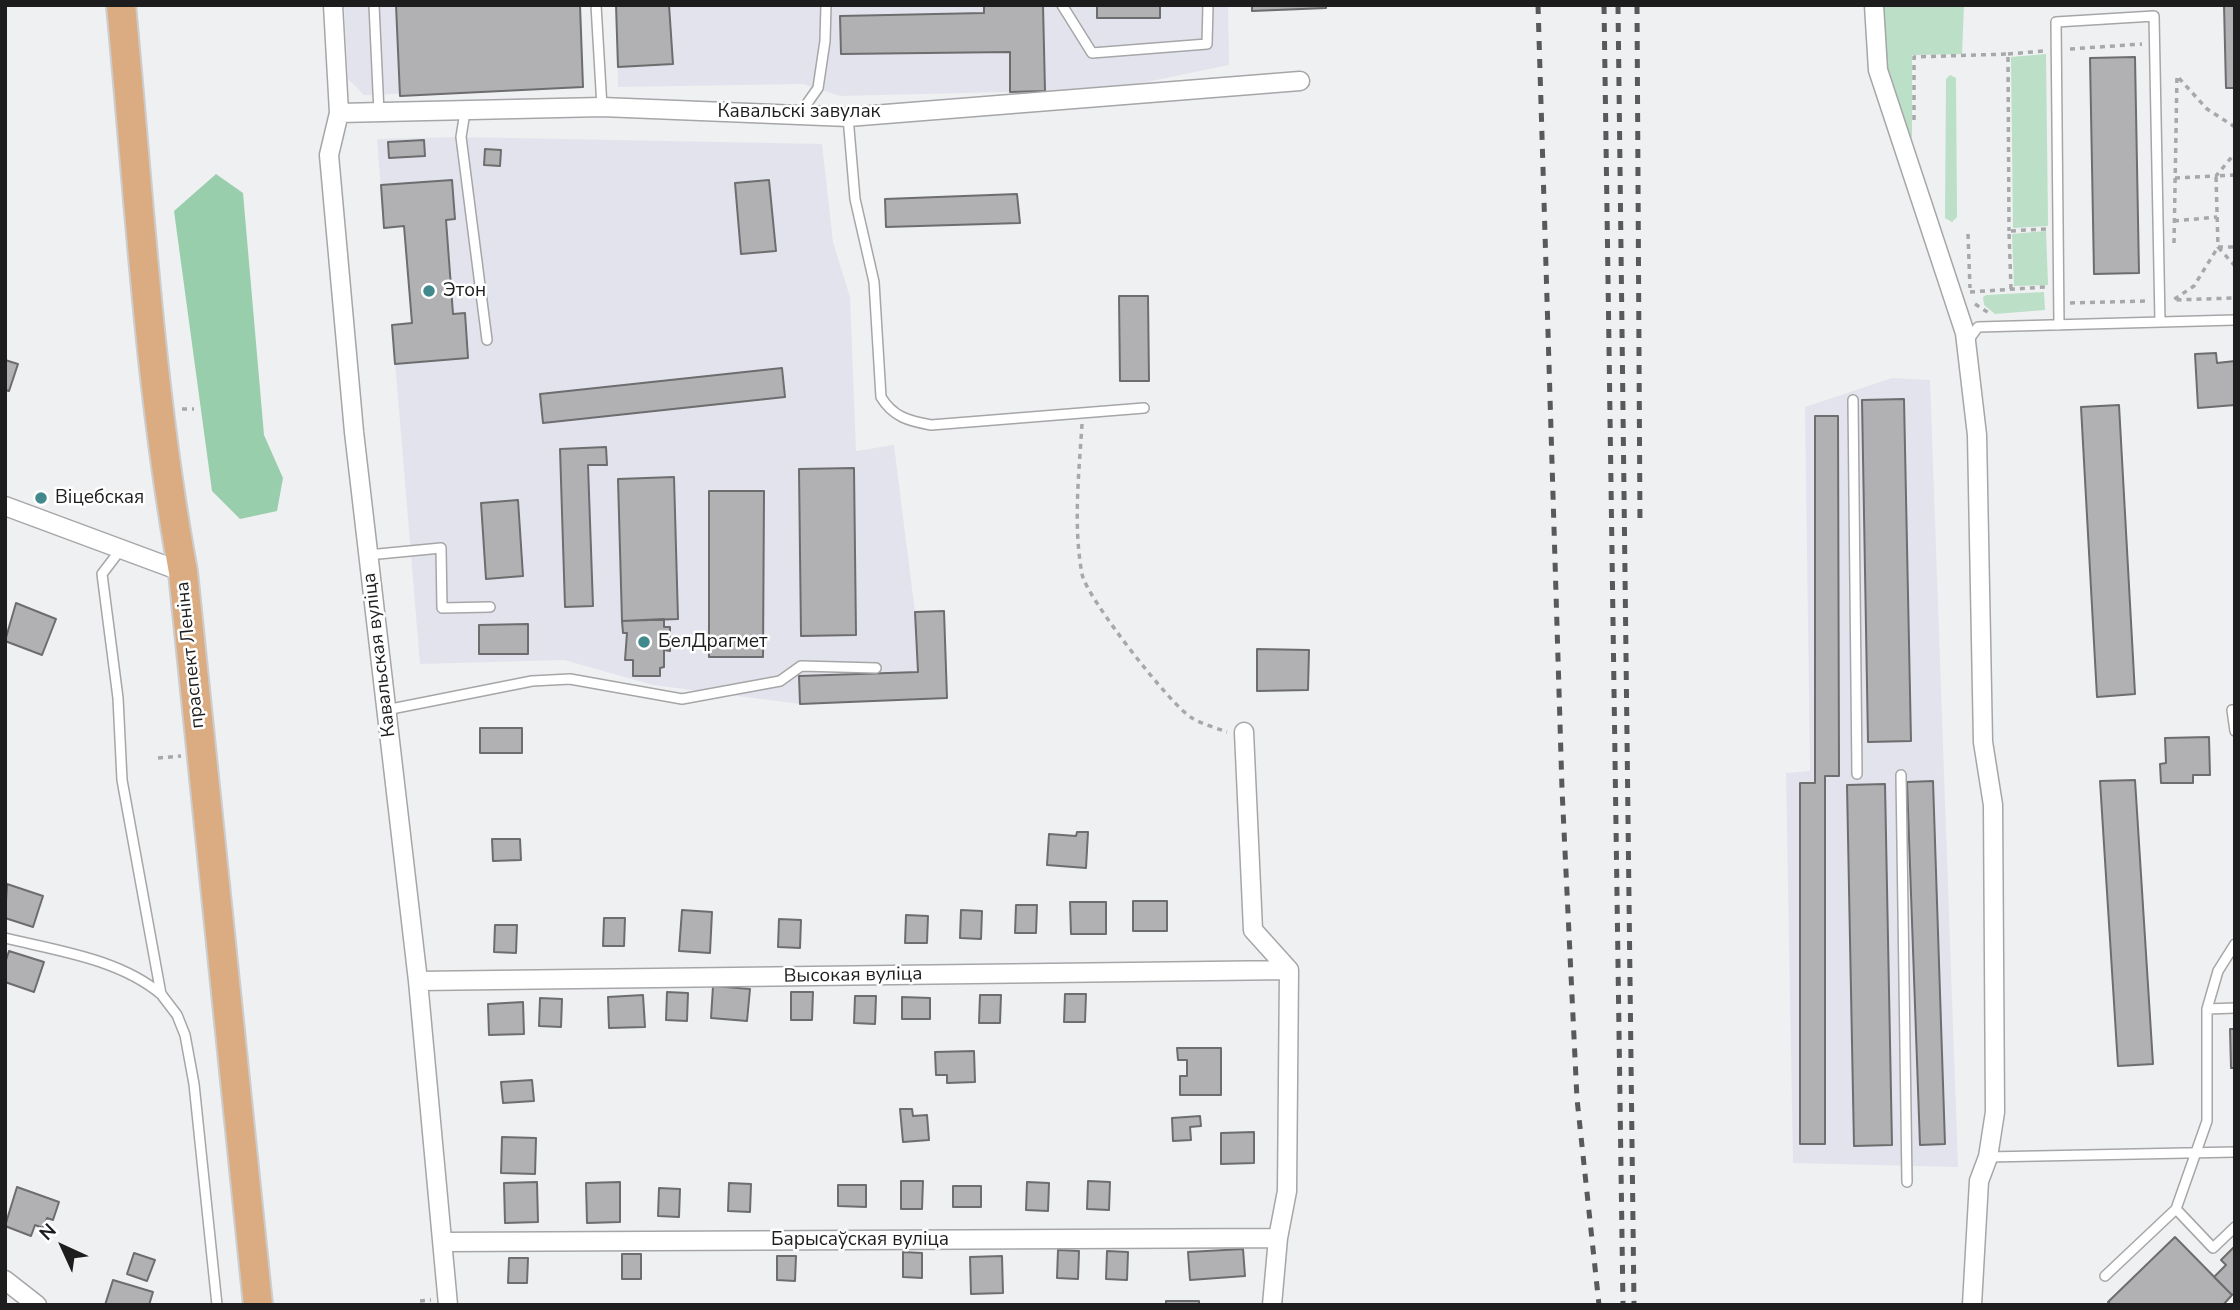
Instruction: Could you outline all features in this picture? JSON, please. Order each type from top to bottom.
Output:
[{"type":"main road","name":"праспект Леніна","points":[[121,5],[160,410],[170,500],[183,572],[258,1305]]},
{"type":"street","name":"Кавальская вуліца","points":[[333,5],[339,113],[329,155],[368,555],[418,981],[448,1305]]},
{"type":"street","points":[[1874,5],[1878,70],[1966,343],[1977,435],[1983,742],[1993,805],[1994,1112],[1988,1157],[1979,1181],[1972,1305]]},
{"type":"street","name":"Кавальскі завулак","points":[[339,113],[602,107],[848,117],[1300,81]]},
{"type":"street","points":[[5,506],[183,572]]},
{"type":"street","points":[[1244,735],[1253,930],[1289,970],[1287,1191],[1278,1238],[1272,1305]]},
{"type":"street","name":"Высокая вуліца","points":[[418,981],[1289,970]]},
{"type":"street","name":"Барысаўская вуліца","points":[[443,1242],[1278,1238]]},
{"type":"street","points":[[5,1280],[37,1305]]},
{"type":"lane","points":[[374,5],[379,113]]},
{"type":"lane","points":[[596,5],[602,107]]},
{"type":"lane","points":[[799,115],[818,88],[825,41],[826,5]]},
{"type":"lane","points":[[1062,5],[1092,53],[1207,44],[1208,5]]},
{"type":"lane","points":[[2059,325],[2056,22],[2154,16],[2160,322]]},
{"type":"lane","points":[[465,112],[461,137],[487,340]]},
{"type":"lane","points":[[848,117],[855,199],[874,282],[881,397],[889,411],[908,421],[931,425],[1144,408]]},
{"type":"lane","points":[[1966,343],[1978,327],[2235,320]]},
{"type":"lane","points":[[1853,400],[1857,774]]},
{"type":"lane","points":[[368,555],[441,548],[442,608],[490,607]]},
{"type":"lane","points":[[121,549],[102,574],[118,698],[122,780],[163,996]]},
{"type":"lane","points":[[386,710],[532,681],[570,679],[682,699],[780,681],[801,666],[876,667]]},
{"type":"lane","points":[[2232,710],[2235,731]]},
{"type":"lane","points":[[1901,775],[1907,1182]]},
{"type":"lane","points":[[5,937],[102,963],[142,978],[163,996],[177,1015],[185,1035],[194,1084],[217,1305]]},
{"type":"lane","points":[[2105,1276],[2176,1209],[2207,1121],[2207,1009],[2218,971],[2235,944]]},
{"type":"lane","points":[[2207,1009],[2235,1008]]},
{"type":"lane","points":[[1988,1157],[2235,1153]]},
{"type":"lane","points":[[2176,1209],[2213,1248],[2235,1227]]},
{"type":"path","points":[[1914,124],[1914,57],[2008,54],[2144,43],[2145,57]]},
{"type":"path","points":[[2008,54],[2011,289]]},
{"type":"path","points":[[2174,247],[2177,76],[2207,109],[2235,127]]},
{"type":"path","points":[[2173,300],[2194,286],[2218,247],[2216,176],[2235,153]]},
{"type":"path","points":[[2175,178],[2235,176]]},
{"type":"path","points":[[2174,221],[2217,217]]},
{"type":"path","points":[[2009,231],[2047,229],[2048,240]]},
{"type":"path","points":[[1968,234],[1970,290]]},
{"type":"path","points":[[2218,247],[2235,247]]},
{"type":"path","points":[[2218,247],[2235,267]]},
{"type":"path","points":[[2173,300],[2174,287]]},
{"type":"path","points":[[2173,300],[2235,298]]},
{"type":"path","points":[[1083,411],[1078,503],[1083,577],[1098,606],[1167,694],[1191,718],[1244,735]]},
{"type":"shaded area","points":[[344,5],[580,5],[583,87],[364,95],[348,79]]},
{"type":"shaded area","points":[[616,5],[1228,5],[1229,65],[1137,84],[1045,91],[840,96],[803,84],[618,87]]},
{"type":"shaded area","points":[[461,137],[822,144],[833,242],[850,297],[856,451],[894,445],[915,612],[944,611],[947,698],[800,704],[653,685],[564,660],[420,664],[392,325],[412,323],[404,227],[384,228],[377,139]]},
{"type":"shaded area","points":[[1892,378],[1930,380],[1958,1167],[1793,1163],[1786,773],[1810,771],[1805,407]]},
{"type":"green space","points":[[1883,5],[1964,5],[1962,54],[1912,55],[1912,137],[1906,137],[1889,89]]},
{"type":"green space","points":[[2046,54],[2048,226],[2013,228],[2011,57]]},
{"type":"green space","points":[[1950,75],[1956,78],[1957,217],[1952,222],[1945,218],[1946,79]]},
{"type":"green space","points":[[216,174],[243,193],[264,435],[283,478],[277,511],[240,519],[212,491],[174,211]]},
{"type":"green space","points":[[2046,231],[2048,285],[2014,286],[2012,234]]},
{"type":"green space","points":[[2044,292],[2045,310],[1995,314],[1984,305],[1983,297],[1986,295]]},
{"type":"building","points":[[396,5],[580,5],[583,87],[400,96]]},
{"type":"building","points":[[616,5],[669,5],[673,64],[618,67]]},
{"type":"building","points":[[984,5],[1043,5],[1045,91],[1010,92],[1010,52],[841,54],[840,16],[984,13]]},
{"type":"building","points":[[1097,5],[1160,5],[1160,18],[1097,18]]},
{"type":"building","points":[[1252,5],[1326,5],[1326,8],[1252,11]]},
{"type":"building","points":[[2224,5],[2235,5],[2235,88],[2226,88]]},
{"type":"building","points":[[2135,57],[2139,273],[2094,274],[2090,58]]},
{"type":"building","points":[[424,140],[425,156],[389,158],[388,142]]},
{"type":"building","points":[[485,149],[501,150],[500,166],[484,165]]},
{"type":"building","points":[[452,180],[455,219],[446,220],[453,314],[465,313],[468,358],[395,364],[392,325],[412,323],[404,226],[384,228],[381,185]]},
{"type":"building","points":[[769,180],[776,251],[741,254],[735,183]]},
{"type":"building","points":[[1017,194],[1020,223],[886,227],[885,199]]},
{"type":"building","points":[[1119,296],[1148,296],[1149,381],[1120,381]]},
{"type":"building","points":[[2216,353],[2217,363],[2235,361],[2235,405],[2198,408],[2195,354]]},
{"type":"building","points":[[5,360],[18,364],[9,391],[5,390]]},
{"type":"building","points":[[782,368],[785,397],[543,423],[540,394]]},
{"type":"building","points":[[1904,399],[1911,741],[1868,742],[1862,400]]},
{"type":"building","points":[[2119,405],[2135,694],[2097,697],[2081,407]]},
{"type":"building","points":[[1815,416],[1838,416],[1839,776],[1825,776],[1825,1144],[1800,1144],[1800,783],[1815,783]]},
{"type":"building","points":[[606,447],[607,465],[588,465],[593,606],[565,607],[560,449]]},
{"type":"building","points":[[854,468],[856,635],[801,636],[799,469]]},
{"type":"building","points":[[674,477],[678,619],[622,621],[618,479]]},
{"type":"building","points":[[709,491],[764,491],[763,657],[709,657]]},
{"type":"building","points":[[518,500],[523,576],[486,579],[481,503]]},
{"type":"building","points":[[16,603],[56,619],[42,655],[5,641]]},
{"type":"building","points":[[944,611],[947,698],[800,704],[799,676],[918,672],[915,612]]},
{"type":"building","points":[[664,619],[664,627],[670,627],[670,651],[664,650],[664,667],[660,668],[660,676],[633,676],[633,660],[625,660],[627,633],[623,633],[622,621]]},
{"type":"building","points":[[528,624],[528,654],[479,654],[479,625]]},
{"type":"building","points":[[1257,649],[1309,650],[1308,690],[1257,691]]},
{"type":"building","points":[[480,728],[522,728],[522,753],[480,753]]},
{"type":"building","points":[[2209,737],[2210,775],[2193,775],[2193,783],[2161,783],[2160,764],[2166,763],[2165,738]]},
{"type":"building","points":[[2135,780],[2153,1064],[2118,1066],[2100,781]]},
{"type":"building","points":[[1933,781],[1945,1144],[1920,1145],[1907,782]]},
{"type":"building","points":[[1885,784],[1892,1145],[1854,1146],[1847,785]]},
{"type":"building","points":[[1077,832],[1088,832],[1086,868],[1047,865],[1049,834],[1076,836]]},
{"type":"building","points":[[492,839],[520,839],[521,860],[493,861]]},
{"type":"building","points":[[7,884],[43,896],[33,927],[5,918]]},
{"type":"building","points":[[1133,901],[1167,901],[1167,931],[1133,931]]},
{"type":"building","points":[[1070,902],[1106,902],[1106,934],[1071,934]]},
{"type":"building","points":[[1016,905],[1037,905],[1036,933],[1015,933]]},
{"type":"building","points":[[682,910],[712,912],[710,953],[679,951]]},
{"type":"building","points":[[961,910],[982,911],[981,939],[960,938]]},
{"type":"building","points":[[906,915],[928,916],[927,943],[905,943]]},
{"type":"building","points":[[604,918],[625,918],[624,946],[603,946]]},
{"type":"building","points":[[779,919],[801,920],[800,948],[778,947]]},
{"type":"building","points":[[495,925],[517,925],[516,953],[494,952]]},
{"type":"building","points":[[9,951],[44,962],[34,992],[5,982],[5,963]]},
{"type":"building","points":[[713,986],[750,989],[747,1021],[711,1018]]},
{"type":"building","points":[[667,992],[688,993],[687,1021],[666,1020]]},
{"type":"building","points":[[791,992],[813,992],[812,1020],[791,1020]]},
{"type":"building","points":[[1065,994],[1086,994],[1085,1022],[1064,1022]]},
{"type":"building","points":[[643,995],[645,1027],[609,1028],[608,997]]},
{"type":"building","points":[[980,995],[1001,995],[1000,1023],[979,1023]]},
{"type":"building","points":[[855,996],[876,996],[875,1024],[854,1023]]},
{"type":"building","points":[[902,997],[930,998],[930,1019],[902,1019]]},
{"type":"building","points":[[540,998],[562,999],[561,1027],[539,1026]]},
{"type":"building","points":[[523,1002],[524,1034],[489,1035],[488,1004]]},
{"type":"building","points":[[2230,1029],[2235,1029],[2235,1068],[2231,1068]]},
{"type":"building","points":[[1177,1048],[1221,1048],[1221,1095],[1180,1095],[1180,1076],[1187,1076],[1187,1060],[1178,1060]]},
{"type":"building","points":[[974,1051],[975,1082],[947,1083],[947,1075],[936,1075],[935,1052]]},
{"type":"building","points":[[532,1080],[534,1101],[503,1103],[501,1082]]},
{"type":"building","points":[[900,1109],[912,1109],[913,1116],[927,1115],[929,1140],[903,1142]]},
{"type":"building","points":[[1200,1116],[1201,1126],[1190,1127],[1191,1140],[1173,1141],[1172,1118]]},
{"type":"building","points":[[1254,1132],[1254,1163],[1221,1164],[1221,1133]]},
{"type":"building","points":[[502,1137],[536,1138],[535,1174],[501,1173]]},
{"type":"building","points":[[901,1181],[923,1181],[922,1209],[901,1209]]},
{"type":"building","points":[[1088,1181],[1110,1182],[1109,1210],[1087,1209]]},
{"type":"building","points":[[537,1182],[538,1222],[505,1223],[504,1183]]},
{"type":"building","points":[[620,1182],[620,1222],[587,1223],[586,1183]]},
{"type":"building","points":[[1027,1182],[1049,1183],[1048,1211],[1026,1210]]},
{"type":"building","points":[[729,1183],[751,1184],[750,1212],[728,1211]]},
{"type":"building","points":[[838,1185],[866,1185],[866,1207],[838,1206]]},
{"type":"building","points":[[953,1186],[981,1186],[981,1207],[953,1207]]},
{"type":"building","points":[[17,1187],[59,1202],[53,1220],[47,1218],[43,1228],[35,1225],[31,1236],[5,1226]]},
{"type":"building","points":[[659,1188],[680,1189],[679,1217],[658,1216]]},
{"type":"building","points":[[2175,1237],[2232,1295],[2223,1305],[2111,1305],[2108,1302]]},
{"type":"building","points":[[2235,1246],[2235,1293],[2232,1295],[2214,1277],[2226,1265],[2221,1260]]},
{"type":"building","points":[[1243,1249],[1245,1276],[1190,1280],[1188,1252]]},
{"type":"building","points":[[1058,1250],[1079,1251],[1078,1279],[1057,1278]]},
{"type":"building","points":[[1107,1251],[1128,1252],[1127,1280],[1106,1279]]},
{"type":"building","points":[[903,1252],[922,1253],[922,1278],[903,1277]]},
{"type":"building","points":[[134,1253],[155,1260],[147,1281],[127,1274]]},
{"type":"building","points":[[622,1254],[641,1254],[641,1279],[622,1279]]},
{"type":"building","points":[[777,1256],[796,1256],[795,1281],[777,1280]]},
{"type":"building","points":[[1002,1256],[1003,1293],[971,1294],[970,1257]]},
{"type":"building","points":[[509,1258],[528,1258],[527,1283],[508,1283]]},
{"type":"building","points":[[113,1280],[153,1292],[149,1305],[105,1305]]},
{"type":"building","points":[[1166,1301],[1199,1301],[1199,1305],[1166,1305]]},
{"type":"railway","points":[[1538,5],[1562,789],[1577,1099],[1599,1305]]},
{"type":"railway","points":[[1604,5],[1623,1305]]},
{"type":"railway","points":[[1618,5],[1634,1305]]},
{"type":"railway","points":[[1637,5],[1640,527]]},
{"type":"place","name":"Этон","points":[[429,291]]},
{"type":"place","name":"Віцебская","points":[[41,498]]},
{"type":"place","name":"БелДрагмет","points":[[644,642]]}]
